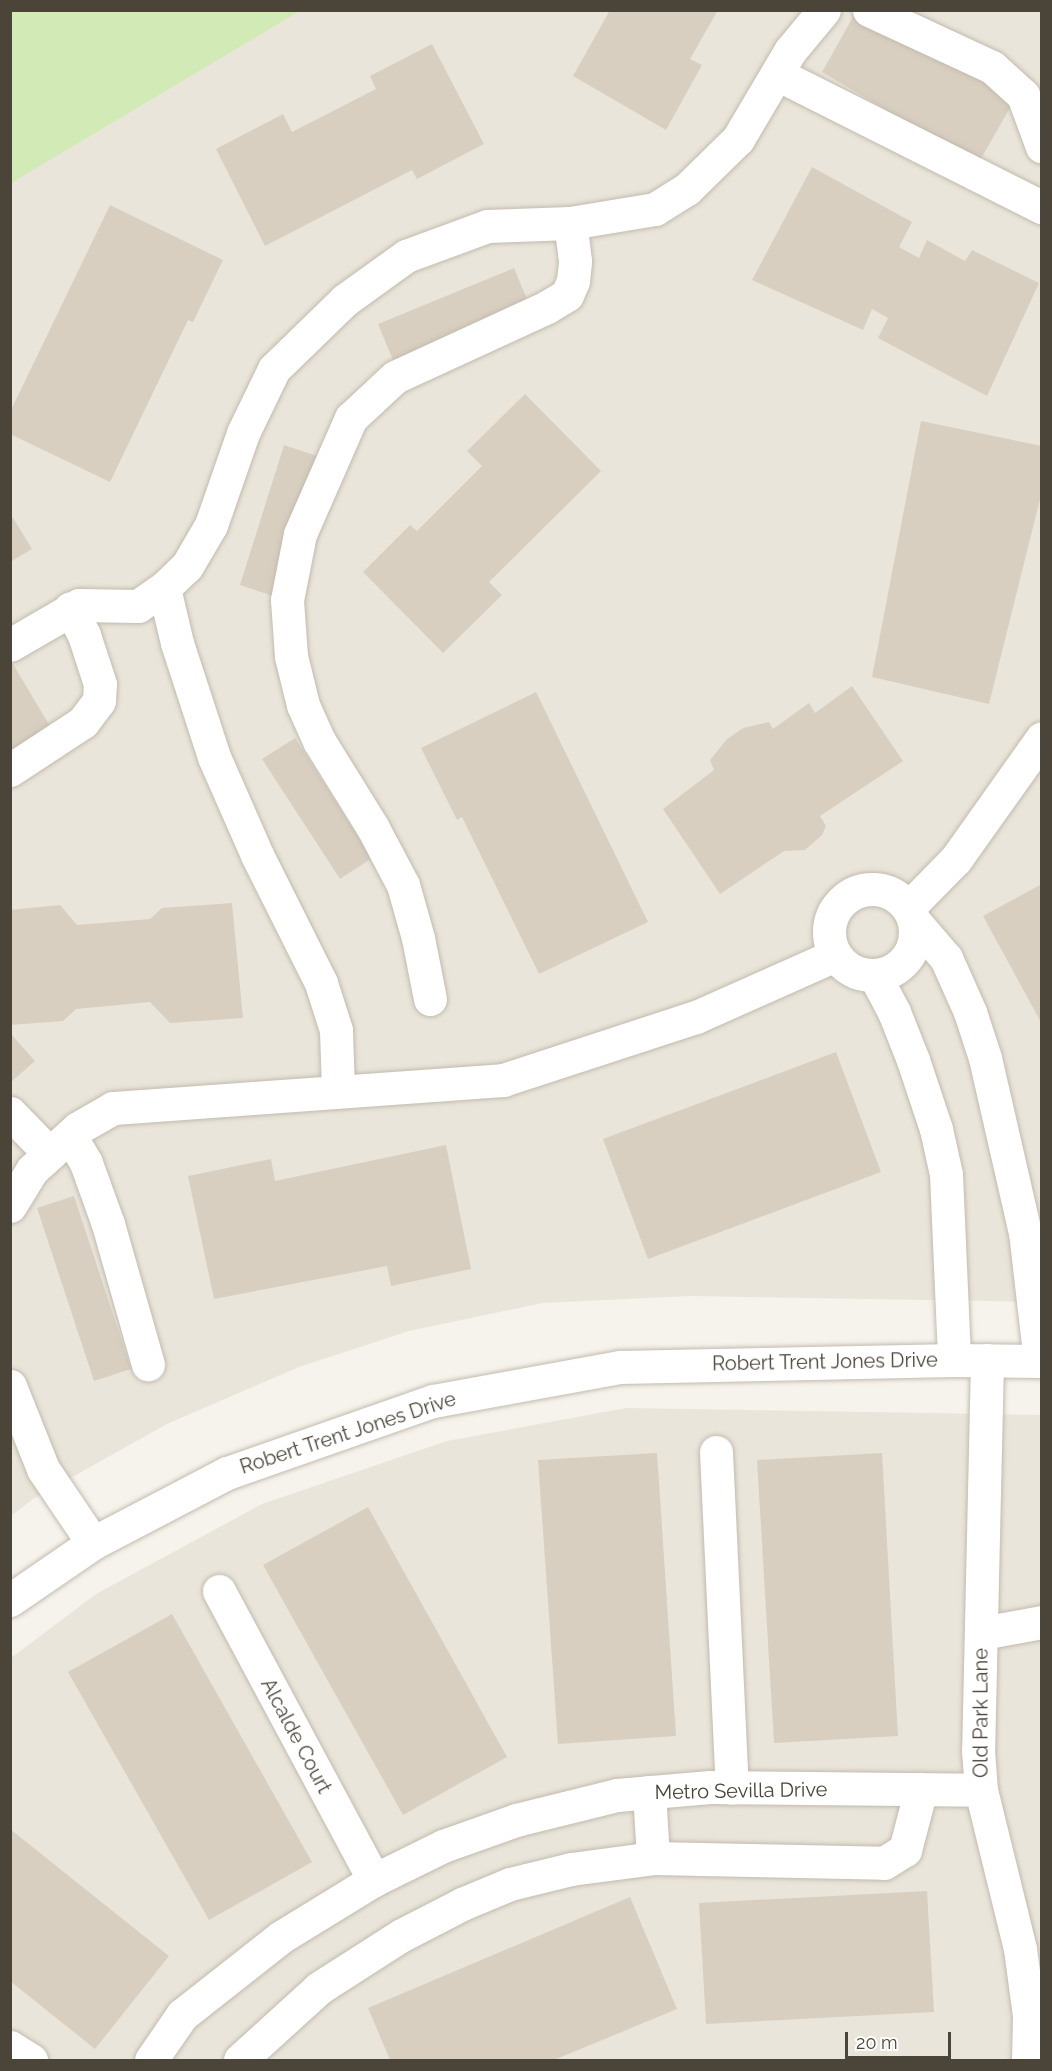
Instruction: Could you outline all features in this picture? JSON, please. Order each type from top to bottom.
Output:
[{"type":"street","points":[[10,645],[79,605],[138,606],[164,588],[187,566],[211,525],[243,433],[274,369],[345,300],[406,256],[487,226],[570,223],[655,209],[687,189],[738,139],[790,51],[824,10]]},
{"type":"street","points":[[869,10],[992,67],[1023,95],[1041,147]]},
{"type":"street","points":[[777,74],[1041,207]]},
{"type":"street","points":[[430,999],[418,938],[403,885],[373,828],[319,741],[303,705],[291,656],[288,600],[300,534],[351,418],[395,377],[547,307],[567,295],[573,281],[575,261],[570,223]]},
{"type":"street","points":[[164,588],[177,643],[214,758],[257,855],[321,983],[336,1030],[338,1091]]},
{"type":"street","points":[[10,770],[83,722],[99,701],[100,684],[84,635],[70,609]]},
{"type":"street","points":[[911,915],[956,859],[1041,738]]},
{"type":"street","points":[[911,915],[916,937],[911,952],[902,964],[890,972],[875,976],[852,971],[835,955],[828,932],[830,919],[840,904],[854,892],[866,889],[890,892],[911,915],[946,958],[970,1012],[986,1058],[1025,1232],[1041,1361]]},
{"type":"street","points":[[10,1206],[32,1170],[60,1145],[113,1108],[503,1080],[696,1017],[835,955]]},
{"type":"street","points":[[875,976],[894,1012],[913,1060],[936,1129],[946,1174],[954,1360]]},
{"type":"street","points":[[10,1113],[86,1163],[108,1224],[148,1364]]},
{"type":"street","name":"Robert Trent Jones Drive","points":[[10,1600],[93,1543],[227,1473],[433,1401],[620,1367],[954,1360],[1041,1361]]},
{"type":"street","name":"Old Park Lane","points":[[987,1360],[978,1750],[981,1790],[1020,1948],[1033,1990],[1029,2016],[1028,2061]]},
{"type":"street","points":[[10,1386],[44,1469],[93,1543]]},
{"type":"street","points":[[716,1452],[732,1788]]},
{"type":"street","name":"Alcalde Court","points":[[219,1591],[374,1880]]},
{"type":"street","points":[[982,1633],[1041,1622]]},
{"type":"street","name":"Metro Sevilla Drive","points":[[151,2061],[182,2015],[281,1937],[374,1880],[443,1846],[516,1820],[617,1795],[649,1792],[732,1788],[981,1790]]},
{"type":"street","points":[[240,2061],[319,1988],[402,1935],[462,1904],[510,1884],[571,1869],[653,1858],[884,1863],[905,1850],[921,1789]]},
{"type":"street","points":[[649,1792],[653,1858]]},
{"type":"street","points":[[10,2047],[31,2061]]},
{"type":"shaded area","points":[[300,11],[1041,11],[1041,1302],[690,1296],[542,1303],[409,1331],[299,1367],[167,1424],[33,1499],[11,1516],[10,183]]},
{"type":"shaded area","points":[[626,1408],[1041,1415],[1041,2060],[11,2060],[11,1658],[96,1594],[262,1504],[447,1441]]},
{"type":"green space","points":[[11,10],[300,10],[300,11],[11,183]]},
{"type":"building","points":[[610,10],[718,10],[690,59],[702,65],[666,130],[573,76]]},
{"type":"building","points":[[857,10],[1015,99],[978,164],[822,72]]},
{"type":"building","points":[[432,44],[484,144],[417,179],[412,170],[265,246],[216,149],[283,114],[292,132],[376,89],[370,76]]},
{"type":"building","points":[[812,167],[912,222],[899,247],[919,258],[927,240],[965,261],[972,250],[1039,283],[987,396],[878,338],[888,318],[872,309],[863,330],[752,280]]},
{"type":"building","points":[[110,205],[223,260],[193,322],[188,320],[110,482],[10,434],[10,412]]},
{"type":"building","points":[[514,268],[529,304],[393,360],[378,324]]},
{"type":"building","points":[[525,394],[601,471],[489,582],[502,595],[443,653],[363,572],[410,525],[417,531],[482,466],[467,451]]},
{"type":"building","points":[[921,421],[1042,446],[1042,491],[989,704],[872,677]]},
{"type":"building","points":[[284,445],[320,457],[276,597],[240,585]]},
{"type":"building","points":[[10,513],[32,549],[10,562]]},
{"type":"building","points":[[13,664],[51,728],[10,752],[10,666]]},
{"type":"building","points":[[852,686],[903,761],[820,816],[826,826],[822,835],[805,850],[784,851],[720,894],[663,809],[714,770],[710,760],[727,739],[743,728],[769,722],[773,729],[809,703],[815,713]]},
{"type":"building","points":[[536,692],[648,922],[539,974],[462,817],[457,820],[421,748]]},
{"type":"building","points":[[295,738],[372,858],[340,879],[262,759]]},
{"type":"building","points":[[1042,884],[1042,1024],[983,916]]},
{"type":"building","points":[[232,903],[243,1018],[170,1023],[150,1002],[76,1009],[63,1021],[10,1025],[10,910],[60,905],[77,925],[150,919],[162,908]]},
{"type":"building","points":[[10,1033],[35,1061],[10,1083]]},
{"type":"building","points":[[836,1052],[881,1172],[648,1259],[603,1139]]},
{"type":"building","points":[[446,1145],[471,1269],[391,1286],[387,1266],[214,1299],[188,1176],[271,1159],[275,1181]]},
{"type":"building","points":[[74,1196],[131,1369],[94,1381],[37,1208]]},
{"type":"building","points":[[657,1453],[676,1736],[558,1744],[538,1460]]},
{"type":"building","points":[[882,1453],[898,1736],[774,1743],[757,1460]]},
{"type":"building","points":[[368,1507],[507,1757],[403,1815],[263,1565]]},
{"type":"building","points":[[172,1614],[312,1862],[209,1920],[68,1672]]},
{"type":"building","points":[[10,1829],[169,1956],[95,2049],[10,1981]]},
{"type":"building","points":[[927,1891],[934,2012],[706,2024],[699,1903]]},
{"type":"building","points":[[630,1897],[677,2009],[554,2060],[390,2060],[368,2008]]}]
